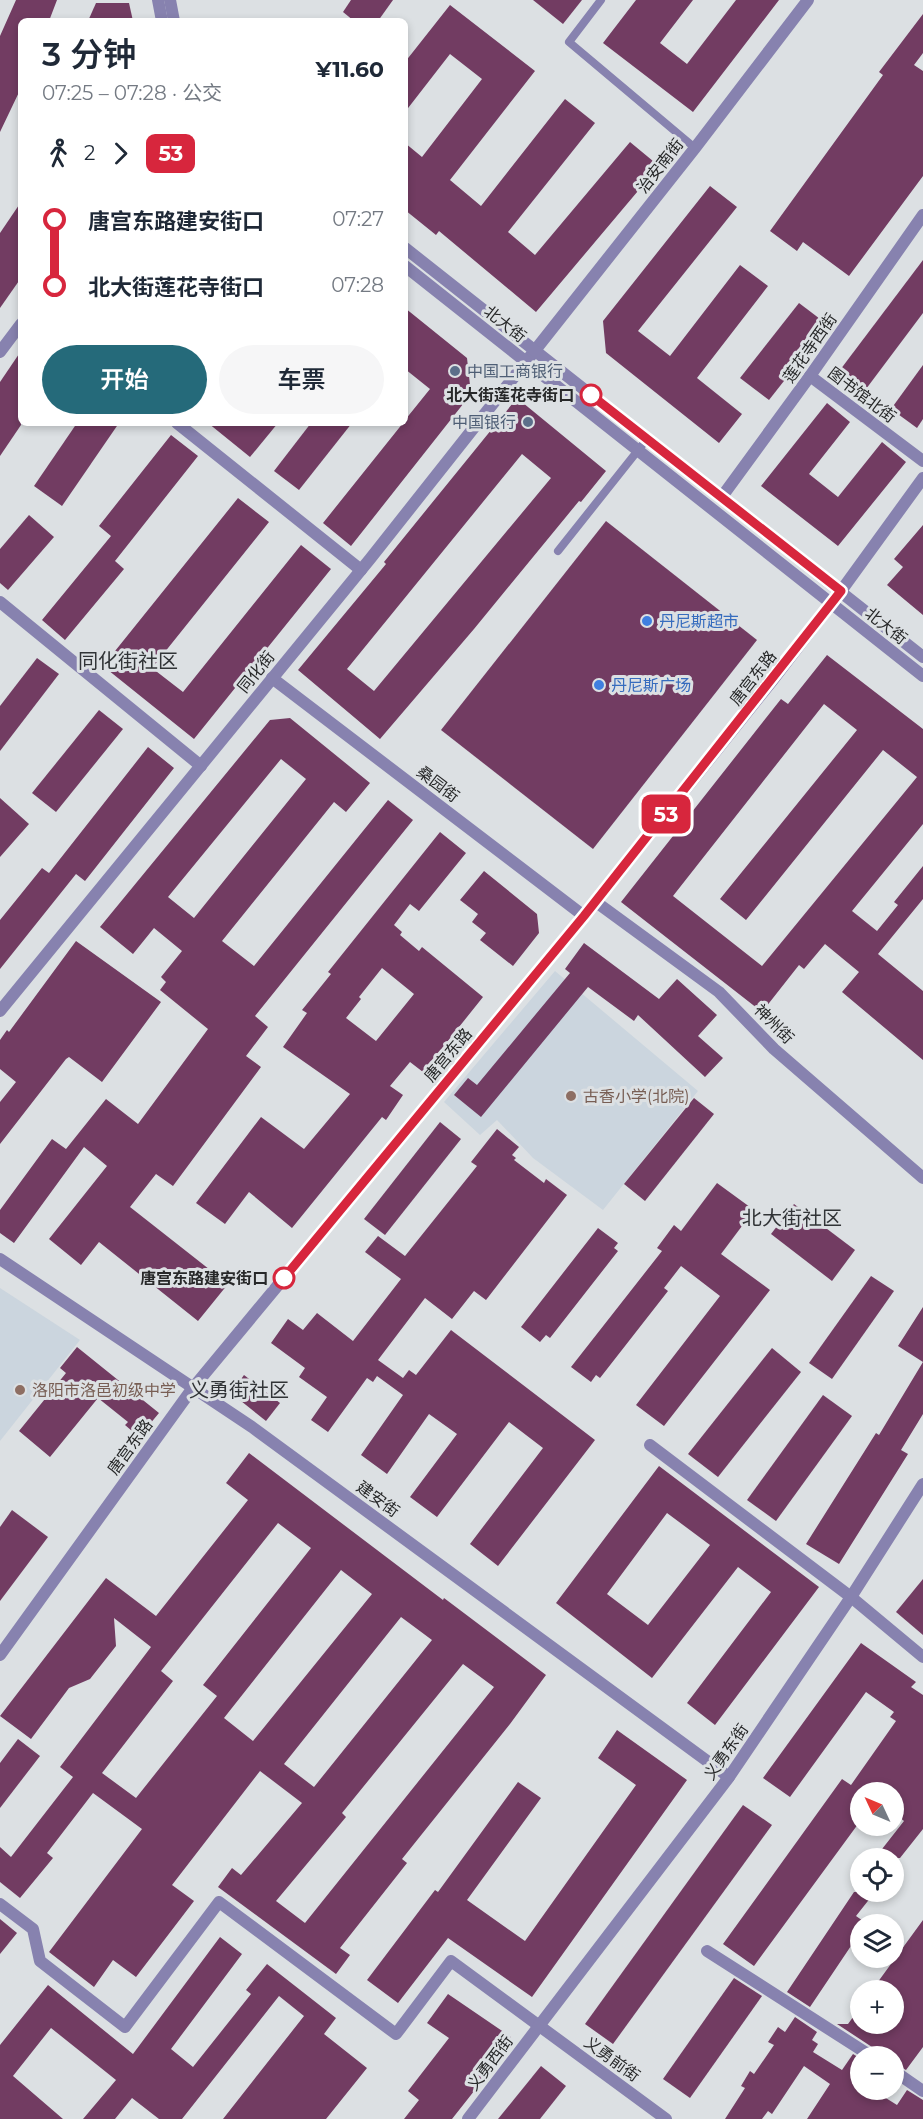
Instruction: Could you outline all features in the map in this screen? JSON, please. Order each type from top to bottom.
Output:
[{"type":"street","points":[[158,0],[161,18]]},
{"type":"street","points":[[170,0],[173,18]]},
{"type":"street","name":"治安南街","points":[[535,351],[808,0]]},
{"type":"street","name":"莲花寺西街","points":[[721,498],[923,215]]},
{"type":"street","name":"北大街","points":[[408,251],[923,657]]},
{"type":"street","name":"北大街","points":[[408,268],[923,676]]},
{"type":"street","points":[[0,352],[18,328]]},
{"type":"street","name":"同化街","points":[[0,1011],[361,570],[535,351]]},
{"type":"street","name":"图书馆北街","points":[[810,376],[923,461]]},
{"type":"street","points":[[181,426],[361,570]]},
{"type":"street","name":"唐宫东路","points":[[0,1655],[192,1389],[596,902],[841,591],[923,478]]},
{"type":"street","points":[[0,602],[201,766]]},
{"type":"street","name":"桑园街","points":[[272,678],[584,916]]},
{"type":"street","name":"神州街","points":[[596,902],[719,992],[774,1049],[923,1178]]},
{"type":"street","name":"建安街","points":[[0,1259],[252,1427],[729,1777]]},
{"type":"street","points":[[650,1445],[851,1597],[923,1657]]},
{"type":"street","name":"义勇东街","points":[[538,2026],[729,1777],[851,1597],[923,1484]]},
{"type":"street","name":"义勇前街","points":[[0,1904],[33,1929],[40,1961],[125,2027],[219,1902],[396,2034],[451,1961],[666,2119]]},
{"type":"street","points":[[707,1951],[855,2046]]},
{"type":"street","name":"义勇西街","points":[[468,2119],[538,2026]]},
{"type":"street","points":[[904,2078],[923,2091]]},
{"type":"lane","points":[[601,0],[569,42],[695,148]]},
{"type":"lane","points":[[558,551],[647,439]]},
{"type":"shaded area","name":"古香小学(北院)","points":[[555,971],[698,1091],[603,1210],[533,1158],[497,1120],[480,1135],[444,1102]]},
{"type":"shaded area","name":"洛阳市洛邑初级中学","points":[[0,1288],[80,1340],[0,1441]]},
{"type":"building","points":[[16,0],[57,0],[50,18],[18,18],[18,94],[0,132],[0,36]]},
{"type":"building","points":[[351,0],[393,0],[380,18],[350,18],[343,12]]},
{"type":"building","points":[[533,0],[582,0],[563,24]]},
{"type":"building","points":[[636,0],[693,0],[660,43],[687,64],[736,0],[779,0],[693,112],[603,43]]},
{"type":"building","points":[[96,3],[129,3],[132,18],[89,18]]},
{"type":"building","points":[[450,5],[535,71],[450,180],[481,206],[565,99],[595,123],[508,232],[535,255],[630,142],[659,166],[536,312],[439,231],[436,235],[408,212],[408,145],[422,157],[482,79],[450,54],[408,108],[408,58]]},
{"type":"building","points":[[923,14],[923,53],[914,65],[923,71],[923,176],[849,276],[803,242],[797,251],[770,231],[883,75],[879,72]]},
{"type":"building","points":[[710,186],[737,207],[638,331],[670,356],[740,265],[768,286],[697,378],[742,414],[719,443],[606,353],[603,321]]},
{"type":"building","points":[[18,206],[18,282],[0,308],[0,233]]},
{"type":"building","points":[[923,260],[923,313],[863,393],[837,374]]},
{"type":"building","points":[[799,303],[828,325],[769,400],[740,378]]},
{"type":"building","points":[[408,310],[467,358],[471,394],[351,546],[323,523],[401,426],[408,426],[408,416],[430,389],[408,371]]},
{"type":"building","points":[[18,355],[18,426],[20,426],[0,456],[0,382]]},
{"type":"building","points":[[923,365],[923,419],[917,428],[891,409]]},
{"type":"building","points":[[517,398],[606,471],[380,739],[298,670],[386,564],[384,562]],"holes":[[[522,454],[551,478],[374,691],[347,669]]]},
{"type":"building","points":[[827,403],[850,422],[809,474],[838,497],[882,442],[906,462],[838,546],[761,486]]},
{"type":"building","points":[[75,426],[117,426],[62,506],[34,486]]},
{"type":"building","points":[[212,426],[276,426],[250,457]]},
{"type":"building","points":[[309,426],[350,426],[299,490],[274,471]]},
{"type":"building","points":[[171,435],[198,456],[115,561],[124,569],[65,640],[42,620],[111,536],[99,526]]},
{"type":"building","points":[[238,498],[269,522],[152,668],[183,692],[301,545],[331,569],[194,739],[103,666]]},
{"type":"building","points":[[29,515],[54,537],[8,590],[0,583],[0,549]]},
{"type":"building","name":"丹尼斯广场","points":[[606,521],[757,640],[593,849],[441,730]]},
{"type":"building","points":[[923,525],[923,615],[887,585],[903,567],[894,559]]},
{"type":"building","points":[[827,655],[923,729],[923,824],[852,911],[877,931],[898,905],[894,902],[923,866],[923,899],[878,954],[923,991],[923,1060],[842,992],[859,972],[825,944],[804,969],[799,965],[762,1012],[621,902],[781,699],[788,704]],"holes":[[[824,704],[857,730],[720,899],[746,920],[883,750],[917,777],[762,966],[673,896]]]},
{"type":"building","points":[[37,658],[59,674],[0,751],[0,706]]},
{"type":"building","points":[[99,710],[123,729],[56,812],[32,793]]},
{"type":"building","points":[[290,718],[370,783],[346,812],[334,802],[222,941],[254,966],[388,800],[413,820],[255,1016],[268,1027],[246,1056],[261,1067],[173,1186],[156,1174],[130,1207],[228,1284],[198,1321],[99,1242],[81,1265],[49,1239],[107,1166],[84,1147],[14,1243],[0,1233],[0,1210],[52,1139],[66,1149],[106,1099],[138,1124],[208,1029],[160,990],[166,982],[161,977],[182,951],[154,928],[133,954],[100,927],[270,720]],"holes":[[[281,759],[306,779],[194,918],[168,897]]]},
{"type":"building","points":[[148,747],[174,768],[85,881],[76,874],[0,969],[0,920],[42,868],[49,873]]},
{"type":"building","points":[[0,798],[29,824],[0,857]]},
{"type":"building","points":[[440,832],[466,853],[419,911],[410,904],[394,925],[402,932],[400,935],[419,951],[422,947],[483,997],[423,1072],[410,1062],[390,1086],[403,1095],[386,1120],[382,1117],[292,1228],[249,1192],[225,1224],[196,1203],[261,1117],[304,1149],[350,1094],[283,1047],[307,1013],[302,1010],[331,974],[328,972]],"holes":[[[382,968],[414,994],[376,1041],[346,1018]]]},
{"type":"building","points":[[484,871],[537,914],[539,933],[513,966],[480,940],[486,933],[472,922],[478,914],[460,900]]},
{"type":"building","points":[[76,941],[161,1002],[102,1082],[69,1057],[0,1144],[0,1102],[16,1082],[0,1069],[0,1040],[7,1030],[9,1032]]},
{"type":"building","points":[[584,943],[659,999],[677,979],[717,1015],[698,1036],[723,1058],[705,1077],[638,1015],[634,1021],[588,987],[481,1117],[454,1095],[468,1078],[477,1085],[570,973],[565,969]]},
{"type":"building","points":[[694,1098],[714,1114],[645,1201],[624,1184]]},
{"type":"building","points":[[440,1122],[461,1139],[385,1235],[364,1219]]},
{"type":"building","points":[[497,1129],[519,1147],[512,1155],[516,1158],[514,1160],[544,1183],[546,1179],[567,1195],[486,1300],[474,1291],[452,1319],[425,1298],[378,1360],[403,1378],[409,1370],[416,1375],[451,1330],[595,1440],[498,1566],[470,1544],[543,1448],[509,1422],[437,1517],[410,1497],[457,1434],[429,1414],[387,1474],[361,1455],[403,1395],[377,1376],[373,1382],[367,1378],[328,1432],[311,1420],[327,1397],[299,1377],[305,1368],[271,1343],[288,1319],[303,1330],[317,1313],[353,1341],[401,1279],[365,1252],[378,1236],[405,1256],[477,1166],[471,1162]]},
{"type":"building","points":[[717,1183],[754,1210],[721,1254],[770,1290],[664,1426],[636,1405],[720,1296],[681,1266],[664,1288],[668,1291],[600,1378],[596,1375],[591,1382],[571,1367],[662,1251],[657,1248],[674,1225],[681,1231]]},
{"type":"building","points":[[794,1204],[855,1250],[832,1281],[771,1234]]},
{"type":"building","points":[[598,1228],[618,1243],[614,1248],[618,1251],[550,1338],[546,1335],[540,1342],[521,1327]]},
{"type":"building","points":[[871,1276],[894,1291],[832,1379],[809,1363]]},
{"type":"building","points":[[923,1307],[923,1362],[898,1346]]},
{"type":"building","points":[[77,1347],[159,1413],[139,1437],[125,1425],[128,1422],[98,1398],[50,1457],[19,1431],[66,1373],[60,1368]]},
{"type":"building","points":[[772,1348],[801,1372],[718,1477],[688,1454]]},
{"type":"building","points":[[923,1362],[923,1414],[901,1450],[908,1454],[839,1564],[806,1544],[876,1433],[879,1435]]},
{"type":"building","points":[[244,1375],[280,1403],[266,1421],[231,1393]]},
{"type":"building","points":[[823,1395],[852,1416],[776,1521],[747,1500]]},
{"type":"building","points":[[249,1453],[546,1675],[510,1724],[402,1859],[407,1863],[340,1948],[350,1955],[336,1974],[218,1887],[232,1868],[241,1875],[302,1803],[260,1771],[172,1885],[194,1901],[136,1977],[113,1960],[94,1987],[49,1952],[142,1829],[93,1793],[47,1853],[53,1858],[20,1898],[0,1882],[0,1847],[11,1857],[73,1777],[60,1767],[151,1647],[114,1618],[116,1646],[90,1679],[69,1688],[31,1739],[0,1716],[106,1578],[156,1616],[248,1500],[226,1483]],"holes":[[[278,1523],[311,1548],[203,1685],[217,1696],[136,1798],[102,1773],[173,1681],[161,1671]],[[341,1570],[372,1594],[253,1741],[224,1718]],[[401,1617],[432,1640],[314,1787],[284,1764]],[[463,1664],[494,1687],[305,1923],[276,1901],[346,1817],[342,1813]]]},
{"type":"building","points":[[659,1466],[819,1587],[715,1725],[687,1703],[771,1592],[738,1567],[652,1678],[556,1603]],"holes":[[[667,1513],[710,1545],[648,1625],[607,1594]]]},
{"type":"building","points":[[12,1510],[48,1537],[0,1601],[0,1527]]},
{"type":"building","points":[[923,1579],[923,1635],[896,1612]]},
{"type":"building","points":[[861,1643],[916,1682],[911,1687],[923,1695],[923,1829],[904,1853],[904,1848],[883,1848],[892,1836],[904,1836],[904,1782],[853,1782],[896,1721],[890,1717],[894,1712],[866,1692],[790,1797],[763,1778]]},
{"type":"building","points":[[617,1730],[687,1780],[532,1997],[448,1938],[398,2003],[367,1980],[435,1890],[438,1892],[518,1782],[541,1798],[467,1900],[525,1941],[636,1785],[598,1758]]},
{"type":"building","points":[[18,1739],[40,1756],[0,1808],[0,1763]]},
{"type":"building","points":[[842,1779],[850,1784],[850,1835],[754,1966],[723,1944]]},
{"type":"building","points":[[743,1805],[772,1825],[613,2044],[585,2024]]},
{"type":"building","points":[[850,1898],[850,1902],[867,1902],[858,1914],[850,1914],[850,1947],[810,2007],[787,1992]]},
{"type":"building","points":[[0,1919],[17,1933],[0,1954]]},
{"type":"building","points":[[923,1920],[923,2047],[906,2070],[904,2069],[904,2046],[870,2046],[852,2034],[904,2034],[904,1980],[879,1980],[888,1968],[904,1968],[904,1946]]},
{"type":"building","points":[[220,1937],[242,1954],[171,2049],[193,2067],[251,1994],[246,1990],[267,1964],[336,2018],[324,2034],[367,2068],[326,2119],[223,2119],[304,2016],[279,1996],[182,2119],[159,2119],[132,2098],[115,2119],[83,2119],[116,2080],[51,2028],[13,2076],[63,2119],[0,2119],[0,2045],[48,1985],[133,2054]]},
{"type":"building","points":[[734,1978],[762,1996],[690,2098],[663,2079]]},
{"type":"building","points":[[448,1994],[511,2037],[482,2081],[452,2119],[404,2119],[419,2100],[408,2091],[449,2038],[427,2023]]},
{"type":"building","points":[[795,2017],[817,2032],[812,2040],[818,2044],[813,2052],[842,2070],[850,2058],[850,2100],[889,2100],[897,2105],[900,2100],[904,2100],[907,2090],[923,2100],[923,2119],[807,2119],[830,2084],[804,2066],[772,2114],[768,2111],[762,2119],[725,2119],[745,2088],[741,2086],[750,2071],[754,2074],[774,2045],[768,2042],[778,2027],[785,2032]]},
{"type":"building","points":[[850,2021],[850,2033],[837,2024],[848,2024]]},
{"type":"building","points":[[541,2066],[566,2086],[540,2119],[498,2119]]},
{"type":"bus line","name":"53","points":[[284,1278],[584,916],[841,591],[591,395]]},
{"type":"place","name":"中国工商银行","points":[[455,371]]},
{"type":"place","name":"北大街莲花寺街口","points":[[591,395]]},
{"type":"place","name":"中国银行","points":[[528,422]]},
{"type":"place","name":"丹尼斯超市","points":[[647,621]]},
{"type":"place","name":"丹尼斯广场","points":[[599,685]]},
{"type":"place","name":"古香小学(北院)","points":[[571,1096]]},
{"type":"place","name":"唐宫东路建安街口","points":[[284,1278]]},
{"type":"place","name":"洛阳市洛邑初级中学","points":[[20,1390]]},
{"type":"district","name":"同化街社区","points":[[128,661]]},
{"type":"district","name":"北大街社区","points":[[792,1218]]},
{"type":"district","name":"义勇街社区","points":[[239,1390]]}]
